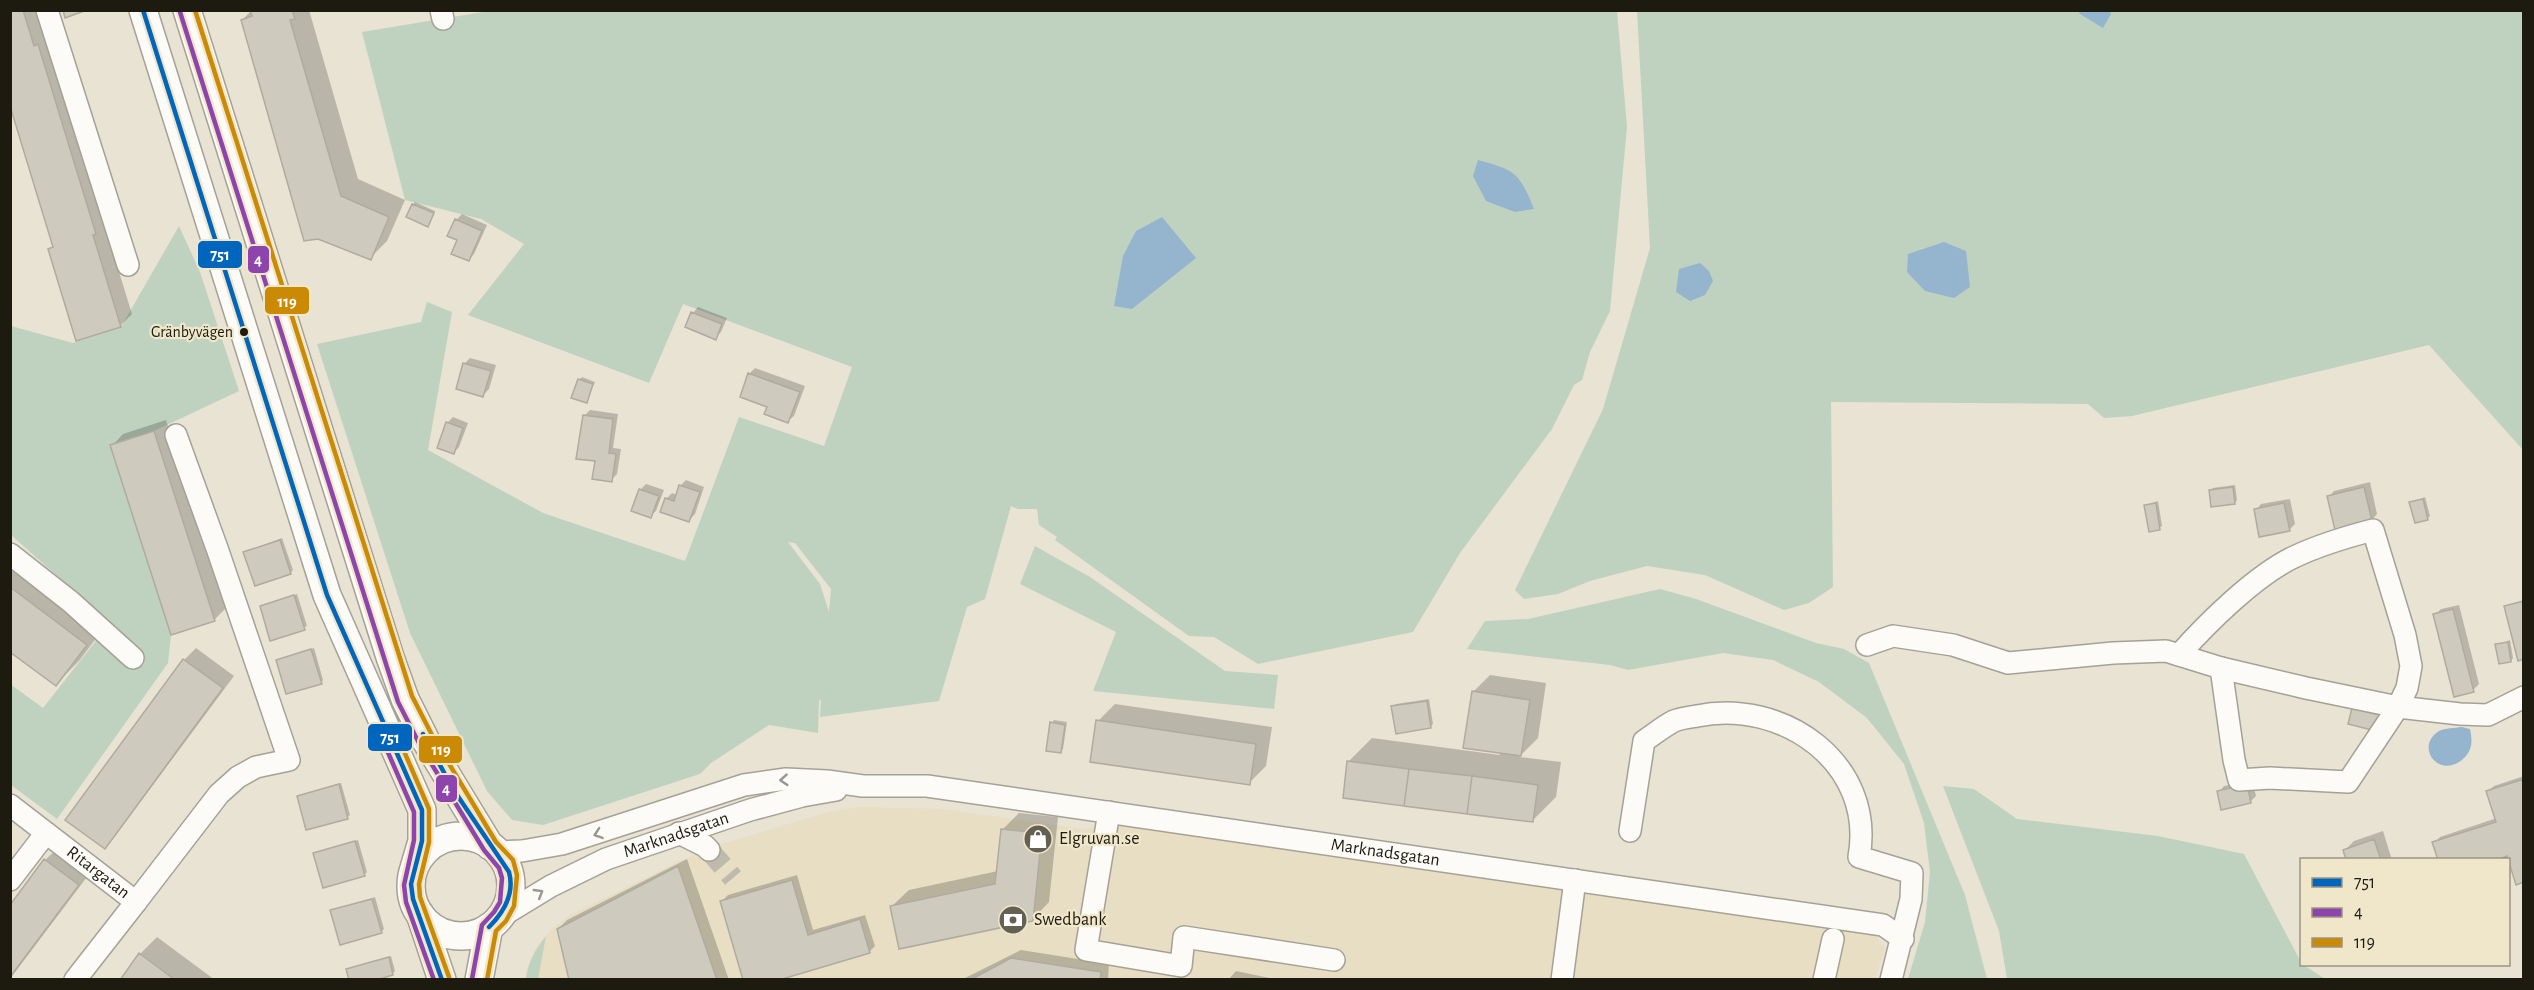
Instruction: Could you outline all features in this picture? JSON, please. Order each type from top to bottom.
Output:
[{"type":"main road","points":[[143,10],[327,595],[422,810],[422,841],[411,884],[413,899],[442,980]]},
{"type":"main road","points":[[188,10],[405,699],[426,741],[494,849],[506,864],[510,877],[507,904],[495,922],[479,980]]},
{"type":"main road","points":[[414,868],[433,844],[447,838],[462,836],[477,838],[494,849]]},
{"type":"main road","points":[[420,914],[439,931],[452,935],[471,934],[495,922]]},
{"type":"street","points":[[46,10],[128,265]]},
{"type":"street","points":[[136,902],[219,794],[238,777],[256,767],[289,759],[222,561],[176,435]]},
{"type":"street","points":[[2179,655],[2193,639],[2257,581],[2292,558],[2331,542],[2373,530],[2405,635],[2411,666],[2407,688],[2398,707],[2348,782],[2270,778],[2239,780],[2221,668]]},
{"type":"street","points":[[10,554],[71,602],[134,658]]},
{"type":"street","points":[[1866,645],[1893,636],[1953,645],[2008,663],[2113,652],[2166,651],[2221,668],[2398,707],[2488,715],[2523,697]]},
{"type":"street","points":[[1630,831],[1644,741],[1675,721],[1719,711],[1754,714],[1791,728],[1816,743],[1836,761],[1857,806],[1862,826],[1859,857],[1912,873],[1911,899],[1891,980]]},
{"type":"street","name":"Marknadsgatan","points":[[494,849],[522,851],[562,844],[744,785],[786,779],[863,786],[927,786],[1883,925],[1902,939]]},
{"type":"street","name":"Marknadsgatan","points":[[495,922],[550,886],[597,863],[679,832],[802,796],[863,786]]},
{"type":"street","name":"Ritargatan","points":[[10,806],[136,902],[79,978]]},
{"type":"street","points":[[1109,812],[1086,950],[1181,966],[1184,937],[1334,960]]},
{"type":"street","points":[[679,832],[709,850]]},
{"type":"street","points":[[10,880],[46,833]]},
{"type":"street","points":[[1562,980],[1575,880]]},
{"type":"street","points":[[1824,980],[1833,939]]},
{"type":"shaded area","points":[[859,807],[945,809],[1082,829],[1119,823],[1874,934],[1885,948],[1875,980],[526,980],[527,968],[536,948],[551,930],[570,915],[682,860],[725,843],[828,812]]},
{"type":"green space","points":[[495,10],[1617,11],[1627,127],[1610,311],[1590,352],[1582,380],[1574,385],[1552,429],[1460,553],[1413,632],[1258,664],[1214,637],[1189,636],[1055,540],[1057,537],[1039,525],[1037,509],[1018,509],[1011,506],[985,599],[967,607],[939,701],[820,717],[821,699],[819,701],[818,733],[769,725],[711,763],[700,774],[543,825],[512,820],[487,791],[410,633],[317,344],[421,322],[427,302],[452,312],[428,450],[543,513],[685,561],[739,417],[824,446],[852,367],[683,304],[649,383],[468,315],[524,244],[481,219],[405,200],[362,32]],"holes":[[[788,542],[795,543],[831,589],[829,612],[820,584]]]},
{"type":"green space","points":[[1637,11],[2523,11],[2523,450],[2429,345],[2132,416],[2104,418],[2088,404],[1831,402],[1833,587],[1809,603],[1784,610],[1705,575],[1647,566],[1590,581],[1558,594],[1524,599],[1515,590],[1603,409],[1650,248]]},
{"type":"green space","points":[[179,226],[200,272],[239,391],[154,431],[110,445],[171,635],[168,663],[57,819],[11,785],[10,684],[43,708],[110,623],[11,535],[11,326],[73,343],[121,327]]},
{"type":"green space","points":[[1035,546],[1090,577],[1225,671],[1278,675],[1274,709],[1093,691],[1116,632],[1020,584]]},
{"type":"green space","points":[[1660,589],[1696,599],[1816,643],[1844,649],[1869,663],[1965,895],[1987,979],[1908,979],[1925,922],[1930,872],[1924,823],[1904,764],[1867,718],[1819,682],[1773,660],[1723,653],[1628,670],[1610,665],[1467,649],[1485,621],[1528,619]]},
{"type":"green space","points":[[1943,786],[1974,789],[2017,819],[2158,836],[2244,854],[2300,960],[2300,966],[2305,966],[2325,979],[2007,979],[1999,931]]},
{"type":"green space","points":[[546,936],[538,979],[526,979],[533,956]]},
{"type":"water","points":[[2078,11],[2110,11],[2111,14],[2103,28]]},
{"type":"water","points":[[1478,160],[1514,174],[1524,187],[1534,209],[1515,212],[1486,201],[1473,176]]},
{"type":"water","points":[[1162,217],[1196,258],[1132,309],[1114,306],[1123,256],[1136,231]]},
{"type":"water","points":[[1944,242],[1966,251],[1970,287],[1954,298],[1925,291],[1907,272],[1908,254]]},
{"type":"water","points":[[1700,263],[1709,271],[1713,281],[1705,295],[1690,301],[1676,292],[1679,269]]},
{"type":"water","points":[[2462,727],[2470,729],[2471,736],[2471,747],[2466,756],[2448,766],[2433,760],[2429,745],[2432,738],[2441,730]]},
{"type":"building","points":[[10,10],[23,10],[34,46],[38,44],[96,234],[93,235],[121,327],[76,341],[48,249],[53,247],[10,106]]},
{"type":"building","points":[[63,10],[87,10],[65,18]]},
{"type":"building","points":[[250,10],[292,10],[295,19],[290,20],[341,196],[389,217],[371,260],[318,239],[304,241],[241,20],[252,16]]},
{"type":"building","points":[[412,204],[434,213],[428,227],[406,217]]},
{"type":"building","points":[[455,219],[482,231],[469,261],[451,254],[457,240],[447,236]]},
{"type":"building","points":[[691,312],[722,324],[716,340],[685,327]]},
{"type":"building","points":[[463,363],[491,371],[483,397],[456,389]]},
{"type":"building","points":[[748,373],[800,392],[788,423],[764,414],[767,407],[740,397]]},
{"type":"building","points":[[578,379],[593,384],[587,403],[571,398]]},
{"type":"building","points":[[583,415],[613,419],[609,453],[616,454],[612,482],[592,479],[595,461],[576,459]]},
{"type":"building","points":[[446,422],[463,428],[454,454],[437,448]]},
{"type":"building","points":[[154,431],[215,621],[171,635],[110,445]]},
{"type":"building","points":[[679,485],[700,492],[689,522],[660,512],[665,498],[674,501]]},
{"type":"building","points":[[2233,487],[2235,504],[2211,507],[2209,490]]},
{"type":"building","points":[[2364,487],[2372,521],[2335,530],[2327,496]]},
{"type":"building","points":[[639,489],[659,496],[651,518],[631,511]]},
{"type":"building","points":[[2423,499],[2428,520],[2415,523],[2409,502]]},
{"type":"building","points":[[2156,503],[2160,530],[2149,532],[2144,505]]},
{"type":"building","points":[[2284,503],[2290,531],[2259,537],[2254,509]]},
{"type":"building","points":[[280,540],[291,574],[255,586],[243,552]]},
{"type":"building","points":[[10,587],[87,645],[56,686],[10,652]]},
{"type":"building","points":[[294,595],[305,630],[270,641],[260,606]]},
{"type":"building","points":[[2524,601],[2524,659],[2518,661],[2504,606]]},
{"type":"building","points":[[2453,609],[2474,692],[2454,697],[2433,614]]},
{"type":"building","points":[[2508,642],[2511,662],[2499,664],[2495,644]]},
{"type":"building","points":[[311,649],[322,684],[286,694],[276,660]]},
{"type":"building","points":[[183,659],[223,688],[105,849],[65,820]]},
{"type":"building","points":[[1472,691],[1530,700],[1521,756],[1463,748]]},
{"type":"building","points":[[1427,701],[1431,728],[1396,734],[1391,706]]},
{"type":"building","points":[[2352,708],[2381,715],[2376,731],[2348,724]]},
{"type":"building","points":[[1096,720],[1256,744],[1250,785],[1090,762]]},
{"type":"building","points":[[1050,722],[1065,725],[1061,753],[1046,751]]},
{"type":"building","points":[[1347,761],[1409,769],[1404,806],[1343,798]]},
{"type":"building","points":[[1409,769],[1472,776],[1467,814],[1404,806]]},
{"type":"building","points":[[1472,776],[1538,785],[1533,822],[1467,814]]},
{"type":"building","points":[[2524,779],[2524,882],[2516,885],[2510,858],[2507,856],[2502,858],[2437,858],[2432,842],[2496,822],[2486,791]]},
{"type":"building","points":[[339,784],[348,819],[306,830],[297,796]]},
{"type":"building","points":[[2247,784],[2251,803],[2221,810],[2217,791]]},
{"type":"building","points":[[1001,829],[1042,833],[1033,921],[899,949],[890,906],[995,884]]},
{"type":"building","points":[[2374,839],[2380,858],[2345,858],[2343,850]]},
{"type":"building","points":[[355,841],[365,876],[323,888],[313,853]]},
{"type":"building","points":[[44,859],[79,885],[10,977],[10,905]]},
{"type":"building","points":[[678,866],[717,980],[569,980],[557,929]]},
{"type":"building","points":[[792,880],[808,935],[860,919],[870,953],[779,980],[743,980],[720,901]]},
{"type":"building","points":[[372,899],[382,933],[340,945],[330,910]]},
{"type":"building","points":[[139,953],[175,980],[120,980]]},
{"type":"building","points":[[389,957],[393,975],[376,980],[349,980],[346,969]]},
{"type":"building","points":[[1011,958],[1101,972],[1100,980],[970,980]]},
{"type":"tunnel","points":[[709,850],[733,878]]},
{"type":"transit line","name":"751","points":[[143,10],[327,595],[422,810],[422,841],[411,884],[413,899],[442,980]]},
{"type":"transit line","name":"119","points":[[195,10],[412,696],[433,737],[496,842],[513,860],[517,875],[514,906],[506,921],[496,931],[487,980]]},
{"type":"transit line","name":"4","points":[[180,12],[398,702],[420,745],[484,850],[499,868],[502,878],[500,902],[482,925],[472,979]]},
{"type":"transit line","name":"751","points":[[423,734],[453,789],[509,872],[511,888],[507,902],[489,927]]},
{"type":"transit line","name":"119","points":[[397,735],[429,809],[429,842],[419,884],[420,897],[449,977]]},
{"type":"transit line","name":"4","points":[[383,741],[414,812],[414,840],[404,885],[406,902],[434,980]]},
{"type":"place","name":"Gränbyvägen","points":[[244,332]]},
{"type":"place","name":"Elgruvan.se","points":[[1038,839]]},
{"type":"place","name":"Swedbank","points":[[1013,920]]}]
